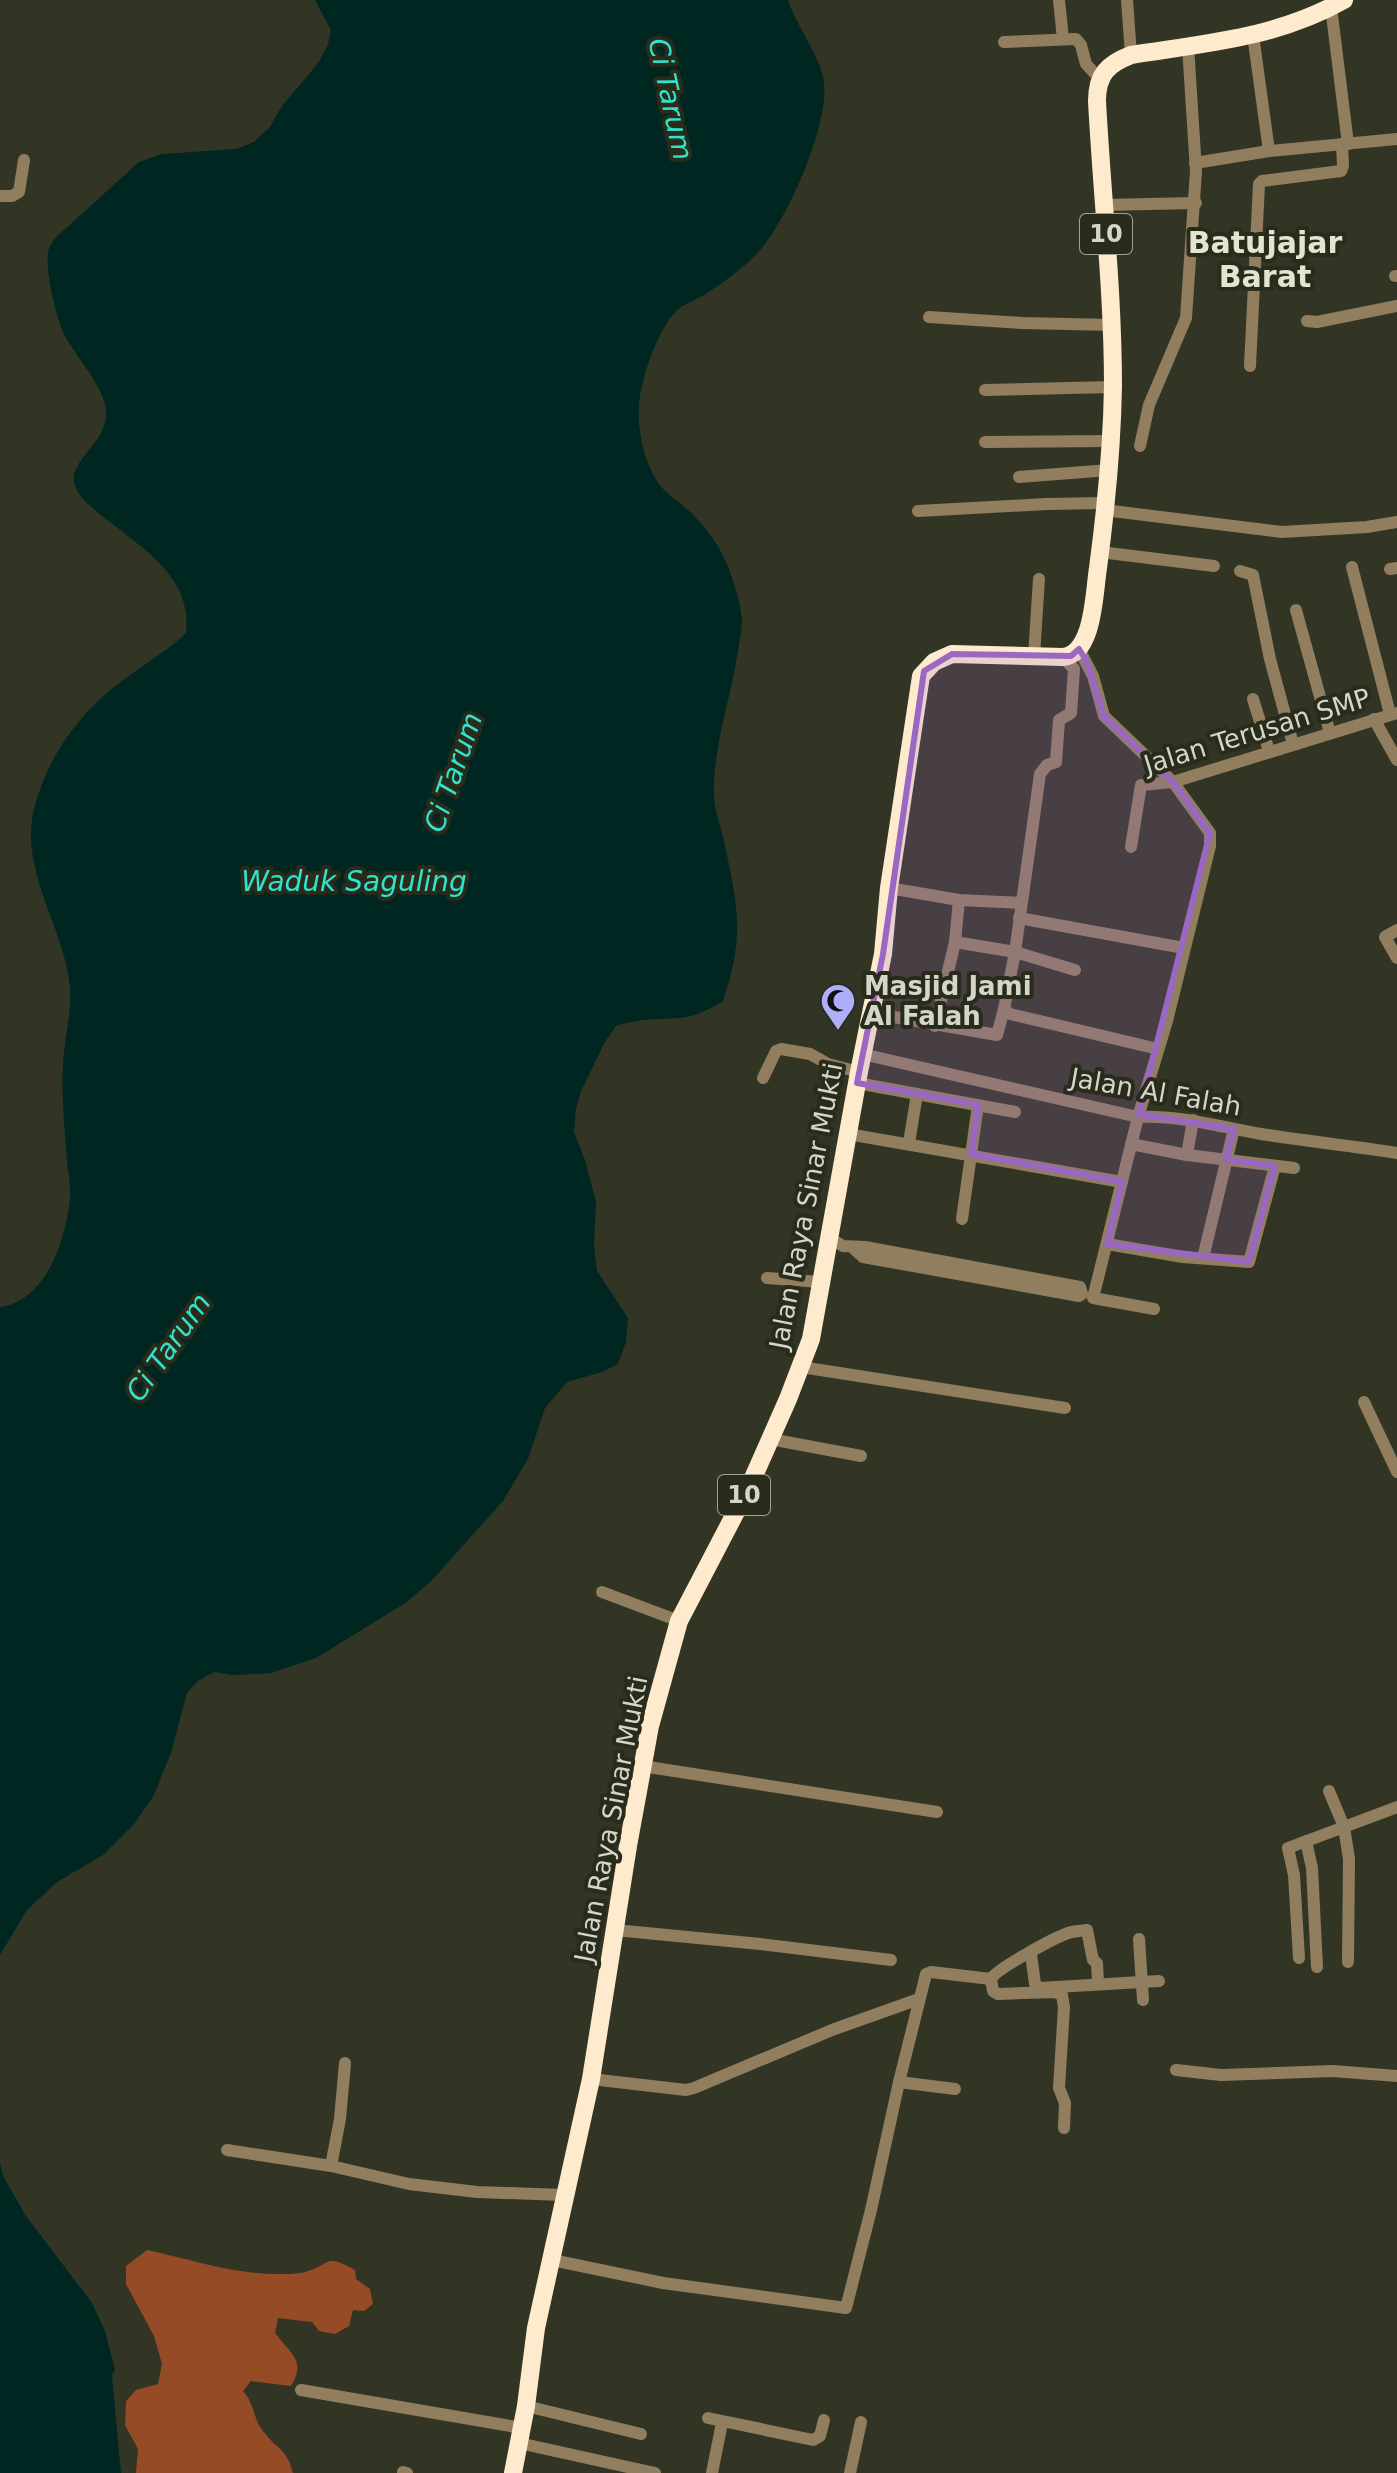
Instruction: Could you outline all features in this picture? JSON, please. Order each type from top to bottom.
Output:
[{"type":"highway","points":[[1099,78],[1111,64],[1131,55],[1277,30],[1337,4]]},
{"type":"highway","name":"10","points":[[1071,653],[1084,643],[1092,606],[1111,441],[1112,325],[1097,101],[1099,78]]},
{"type":"highway","name":"Jalan Raya Sinar Mukti","points":[[513,2473],[536,2328],[591,2079],[642,1766],[679,1621],[770,1439],[811,1339],[883,954],[889,888],[917,695],[924,671],[938,659],[952,654],[1034,656],[1071,653]]},
{"type":"street","points":[[1059,0],[1063,39]]},
{"type":"street","points":[[1127,0],[1131,55]]},
{"type":"street","points":[[1250,366],[1259,184],[1262,181],[1343,169],[1345,144],[1337,4]]},
{"type":"street","points":[[1253,35],[1269,151]]},
{"type":"street","points":[[1004,42],[1074,38],[1079,41],[1086,64],[1099,78]]},
{"type":"street","points":[[1140,446],[1149,405],[1186,318],[1196,203],[1188,46]]},
{"type":"street","points":[[1195,163],[1269,151],[1397,139]]},
{"type":"street","points":[[1320,148],[1322,174]]},
{"type":"street","points":[[0,196],[12,196],[19,192],[24,160]]},
{"type":"street","points":[[1104,205],[1196,203]]},
{"type":"street","points":[[1307,321],[1317,322],[1397,306]]},
{"type":"street","points":[[929,317],[1112,325]]},
{"type":"street","points":[[985,390],[1113,387]]},
{"type":"street","points":[[985,442],[1111,441]]},
{"type":"street","points":[[1019,477],[1109,470]]},
{"type":"street","points":[[918,511],[1104,507],[1282,532],[1397,522]]},
{"type":"street","points":[[1100,552],[1214,566]]},
{"type":"street","points":[[1352,567],[1394,714]]},
{"type":"street","points":[[1240,571],[1253,575],[1270,659],[1293,744]]},
{"type":"street","points":[[1034,656],[1039,579]]},
{"type":"street","points":[[1296,610],[1330,733]]},
{"type":"street","points":[[1071,653],[1093,676],[1104,716],[1173,782],[1210,833],[1210,846],[1093,1298],[1154,1309]]},
{"type":"street","points":[[871,1013],[997,1035],[1015,952],[1040,774],[1047,765],[1056,762],[1059,720],[1071,713],[1074,669],[1071,653]]},
{"type":"street","points":[[1253,699],[1269,751]]},
{"type":"street","name":"Jalan Terusan SMP","points":[[1131,847],[1141,785],[1173,782],[1394,714]]},
{"type":"street","points":[[1374,719],[1397,760]]},
{"type":"street","points":[[889,888],[959,900],[1021,903]]},
{"type":"street","points":[[935,1026],[955,942],[959,900]]},
{"type":"street","points":[[1019,918],[1184,948]]},
{"type":"street","points":[[1397,930],[1385,937],[1397,958]]},
{"type":"street","points":[[955,942],[1015,952],[1075,970]]},
{"type":"street","points":[[1004,1009],[1010,1014],[1158,1049]]},
{"type":"street","points":[[763,1078],[776,1051],[781,1049],[810,1054],[828,1064],[859,1070],[917,1094],[1015,1112]]},
{"type":"street","name":"Jalan Al Falah","points":[[859,1070],[1138,1117],[1193,1120],[1397,1153]]},
{"type":"street","points":[[909,1143],[917,1094]]},
{"type":"street","points":[[962,1219],[978,1105]]},
{"type":"street","points":[[1187,1155],[1193,1120]]},
{"type":"street","points":[[1203,1258],[1234,1129]]},
{"type":"street","points":[[848,1134],[1122,1182]]},
{"type":"street","points":[[1131,1144],[1187,1155],[1294,1168]]},
{"type":"street","points":[[1107,1244],[1249,1262],[1275,1166]]},
{"type":"street","points":[[829,1238],[843,1246],[860,1250],[1080,1287],[1082,1290],[1079,1296],[967,1270]]},
{"type":"street","points":[[767,1278],[820,1282]]},
{"type":"street","points":[[801,1367],[1065,1408]]},
{"type":"street","points":[[1364,1402],[1397,1472]]},
{"type":"street","points":[[770,1439],[861,1456]]},
{"type":"street","points":[[602,1592],[679,1621]]},
{"type":"street","points":[[642,1766],[937,1812]]},
{"type":"street","points":[[1329,1791],[1344,1827],[1349,1859],[1348,1962]]},
{"type":"street","points":[[1299,1958],[1294,1875],[1288,1848],[1397,1807]]},
{"type":"street","points":[[1306,1841],[1312,1868],[1317,1967]]},
{"type":"street","points":[[615,1930],[891,1960]]},
{"type":"street","points":[[1064,2128],[1065,2103],[1059,2088],[1062,1995],[1055,1992],[998,1994],[993,1991],[991,1979],[998,1970],[1070,1932],[1087,1930],[1093,1960],[1098,1964],[1098,1983]]},
{"type":"street","points":[[1139,1939],[1143,2000]]},
{"type":"street","points":[[1031,1954],[1037,1987],[1159,1981]]},
{"type":"street","points":[[552,2260],[663,2283],[846,2308],[924,1979],[928,1972],[991,1979]]},
{"type":"street","points":[[591,2079],[686,2090],[832,2030],[919,1999]]},
{"type":"street","points":[[331,2166],[340,2119],[345,2063]]},
{"type":"street","points":[[1176,2070],[1221,2075],[1333,2071],[1397,2076]]},
{"type":"street","points":[[899,2082],[955,2089]]},
{"type":"street","points":[[227,2150],[331,2166],[409,2184],[477,2192],[564,2195]]},
{"type":"street","points":[[301,2390],[520,2436],[655,2473]]},
{"type":"street","points":[[526,2406],[641,2434]]},
{"type":"street","points":[[708,2418],[813,2440],[820,2436],[824,2420]]},
{"type":"street","points":[[850,2473],[861,2422]]},
{"type":"street","points":[[712,2473],[722,2423]]},
{"type":"highlighted area","points":[[1079,649],[1087,662],[1104,716],[1173,782],[1210,833],[1139,1114],[1234,1129],[1226,1159],[1275,1166],[1249,1262],[1107,1244],[1122,1182],[971,1154],[978,1105],[857,1083],[883,954],[924,671],[952,654],[1071,656]]},
{"type":"shaded area","points":[[147,2250],[263,2274],[302,2273],[333,2261],[355,2270],[356,2279],[370,2289],[373,2304],[364,2311],[353,2310],[349,2326],[335,2334],[319,2331],[312,2322],[278,2318],[275,2333],[295,2358],[296,2377],[291,2386],[251,2381],[243,2391],[260,2426],[284,2453],[293,2473],[136,2473],[138,2449],[125,2425],[126,2401],[136,2390],[158,2384],[162,2364],[154,2336],[126,2284],[126,2266]]},
{"type":"water","name":"Waduk Saguling","points":[[315,0],[788,0],[819,63],[824,83],[820,122],[804,170],[783,217],[748,263],[701,297],[677,310],[670,318],[652,354],[639,405],[641,438],[652,472],[664,490],[693,515],[714,541],[729,569],[740,607],[741,632],[714,776],[715,806],[736,903],[737,939],[723,1001],[687,1017],[640,1020],[616,1026],[581,1091],[574,1132],[596,1202],[594,1245],[597,1271],[628,1318],[626,1342],[618,1364],[567,1382],[545,1408],[528,1459],[503,1501],[433,1579],[407,1602],[316,1658],[271,1673],[233,1675],[214,1672],[198,1681],[187,1693],[171,1753],[153,1797],[134,1824],[103,1855],[57,1882],[27,1910],[0,1955],[0,1307],[30,1293],[42,1280],[64,1231],[70,1193],[62,1089],[70,987],[66,964],[37,874],[31,829],[45,776],[78,722],[110,690],[186,633],[186,611],[168,573],[87,503],[76,489],[74,477],[78,465],[102,431],[106,417],[104,401],[97,385],[62,330],[52,294],[49,248],[55,238],[139,162],[162,154],[236,149],[254,142],[270,127],[282,106],[319,62],[328,44],[331,30]]},
{"type":"water","points":[[0,2163],[3,2176],[26,2216],[92,2303],[105,2331],[115,2370],[112,2375],[121,2473],[0,2473]]},
{"type":"place","name":"Masjid Jami Al Falah","points":[[838,1032]]},
{"type":"district","name":"Batujajar Barat","points":[[1265,260]]},
{"type":"water label","name":"Ci Tarum","points":[[671,99]]},
{"type":"water label","name":"Ci Tarum","points":[[453,772]]},
{"type":"water label","name":"Ci Tarum","points":[[168,1347]]}]
